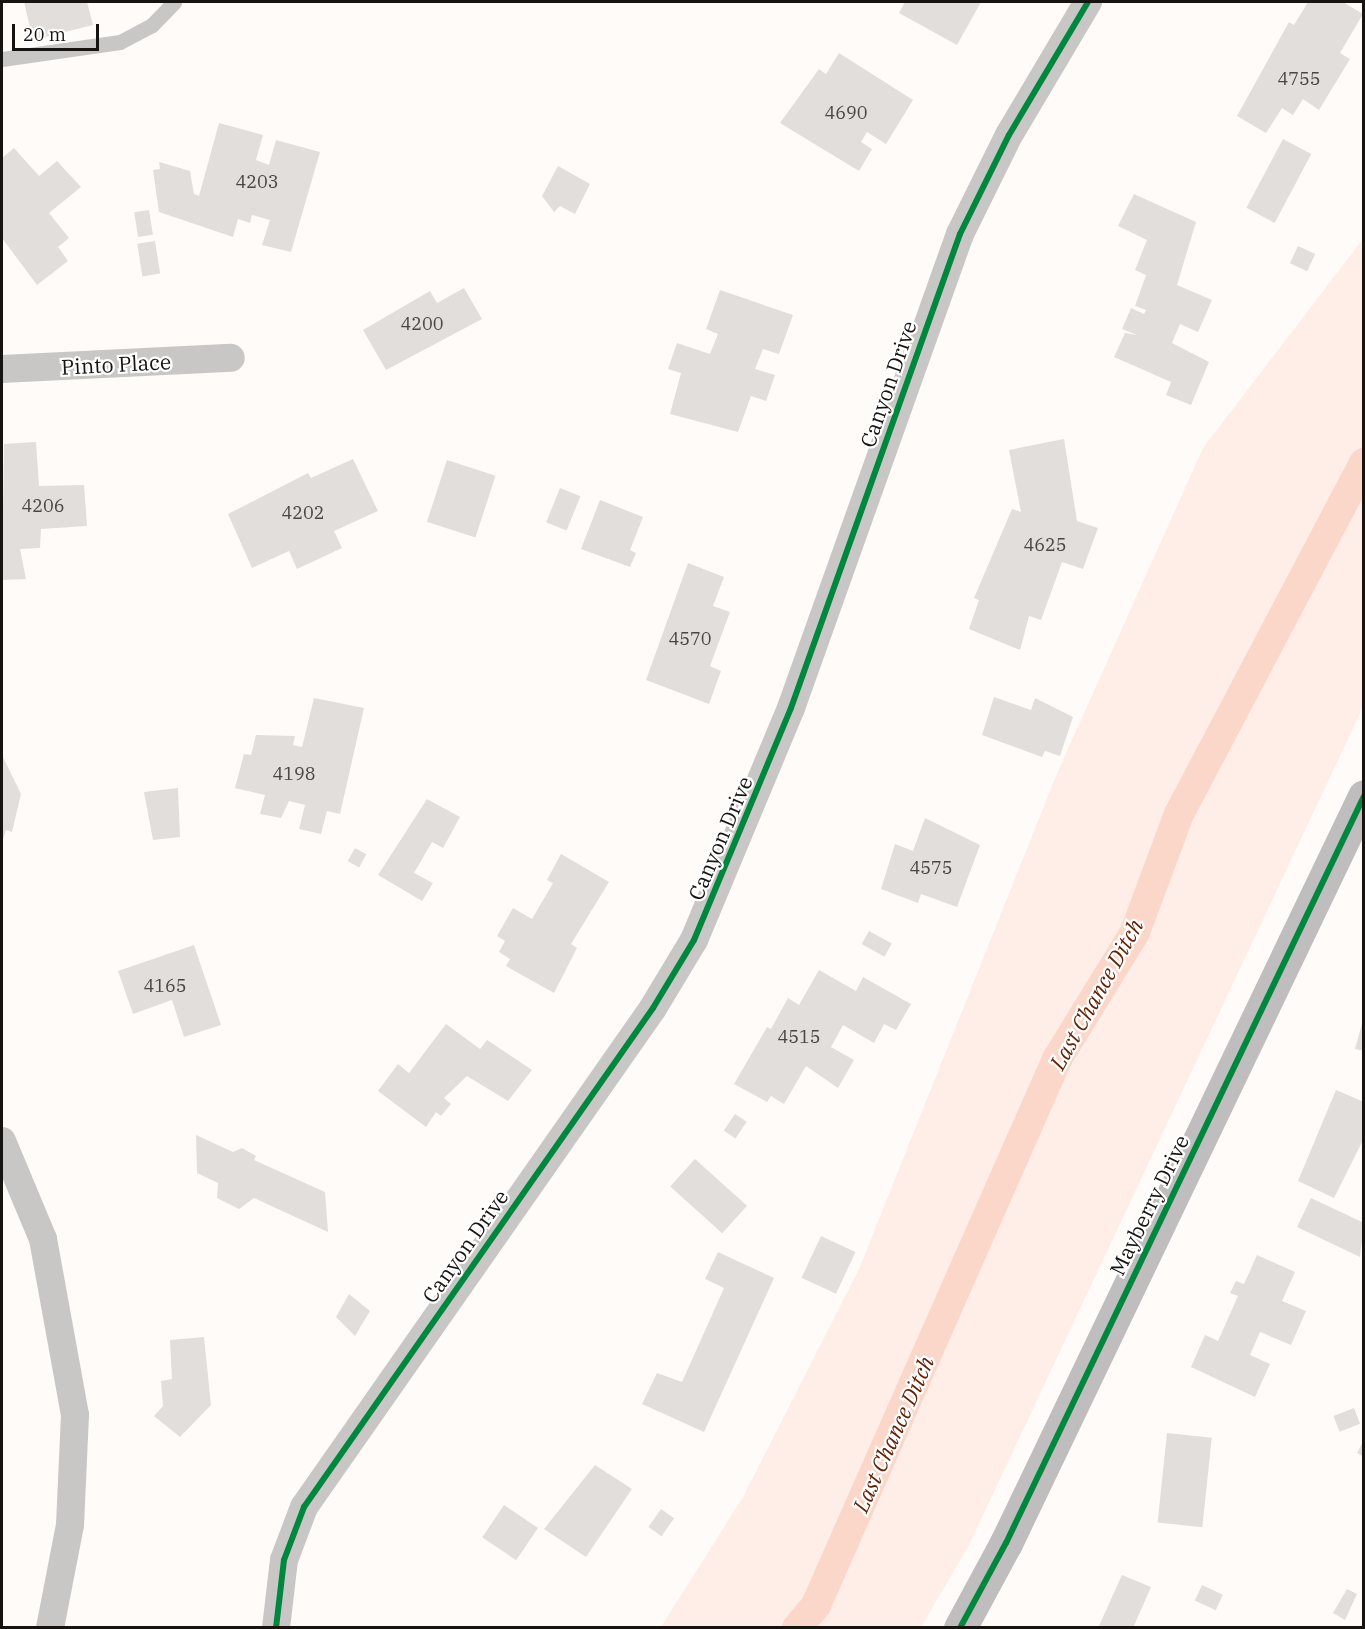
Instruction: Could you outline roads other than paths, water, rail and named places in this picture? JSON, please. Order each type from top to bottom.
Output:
[{"type":"main road","name":"Mayberry Drive","points":[[960,1628],[1364,795]]},
{"type":"street","name":"Canyon Drive","points":[[276,1628],[284,1560],[304,1507],[653,1008],[693,940],[791,708],[960,234],[1009,135],[1088,2]]},
{"type":"street","name":"Pinto Place","points":[[2,369],[231,358]]},
{"type":"street","points":[[2,1141],[43,1239],[75,1415],[70,1525],[50,1628]]},
{"type":"lane","points":[[2,59],[120,42],[152,25],[174,2]]},
{"type":"waterway","name":"Last Chance Ditch","points":[[797,1628],[816,1605],[1057,1059],[1135,932],[1179,814],[1364,463]]}]
